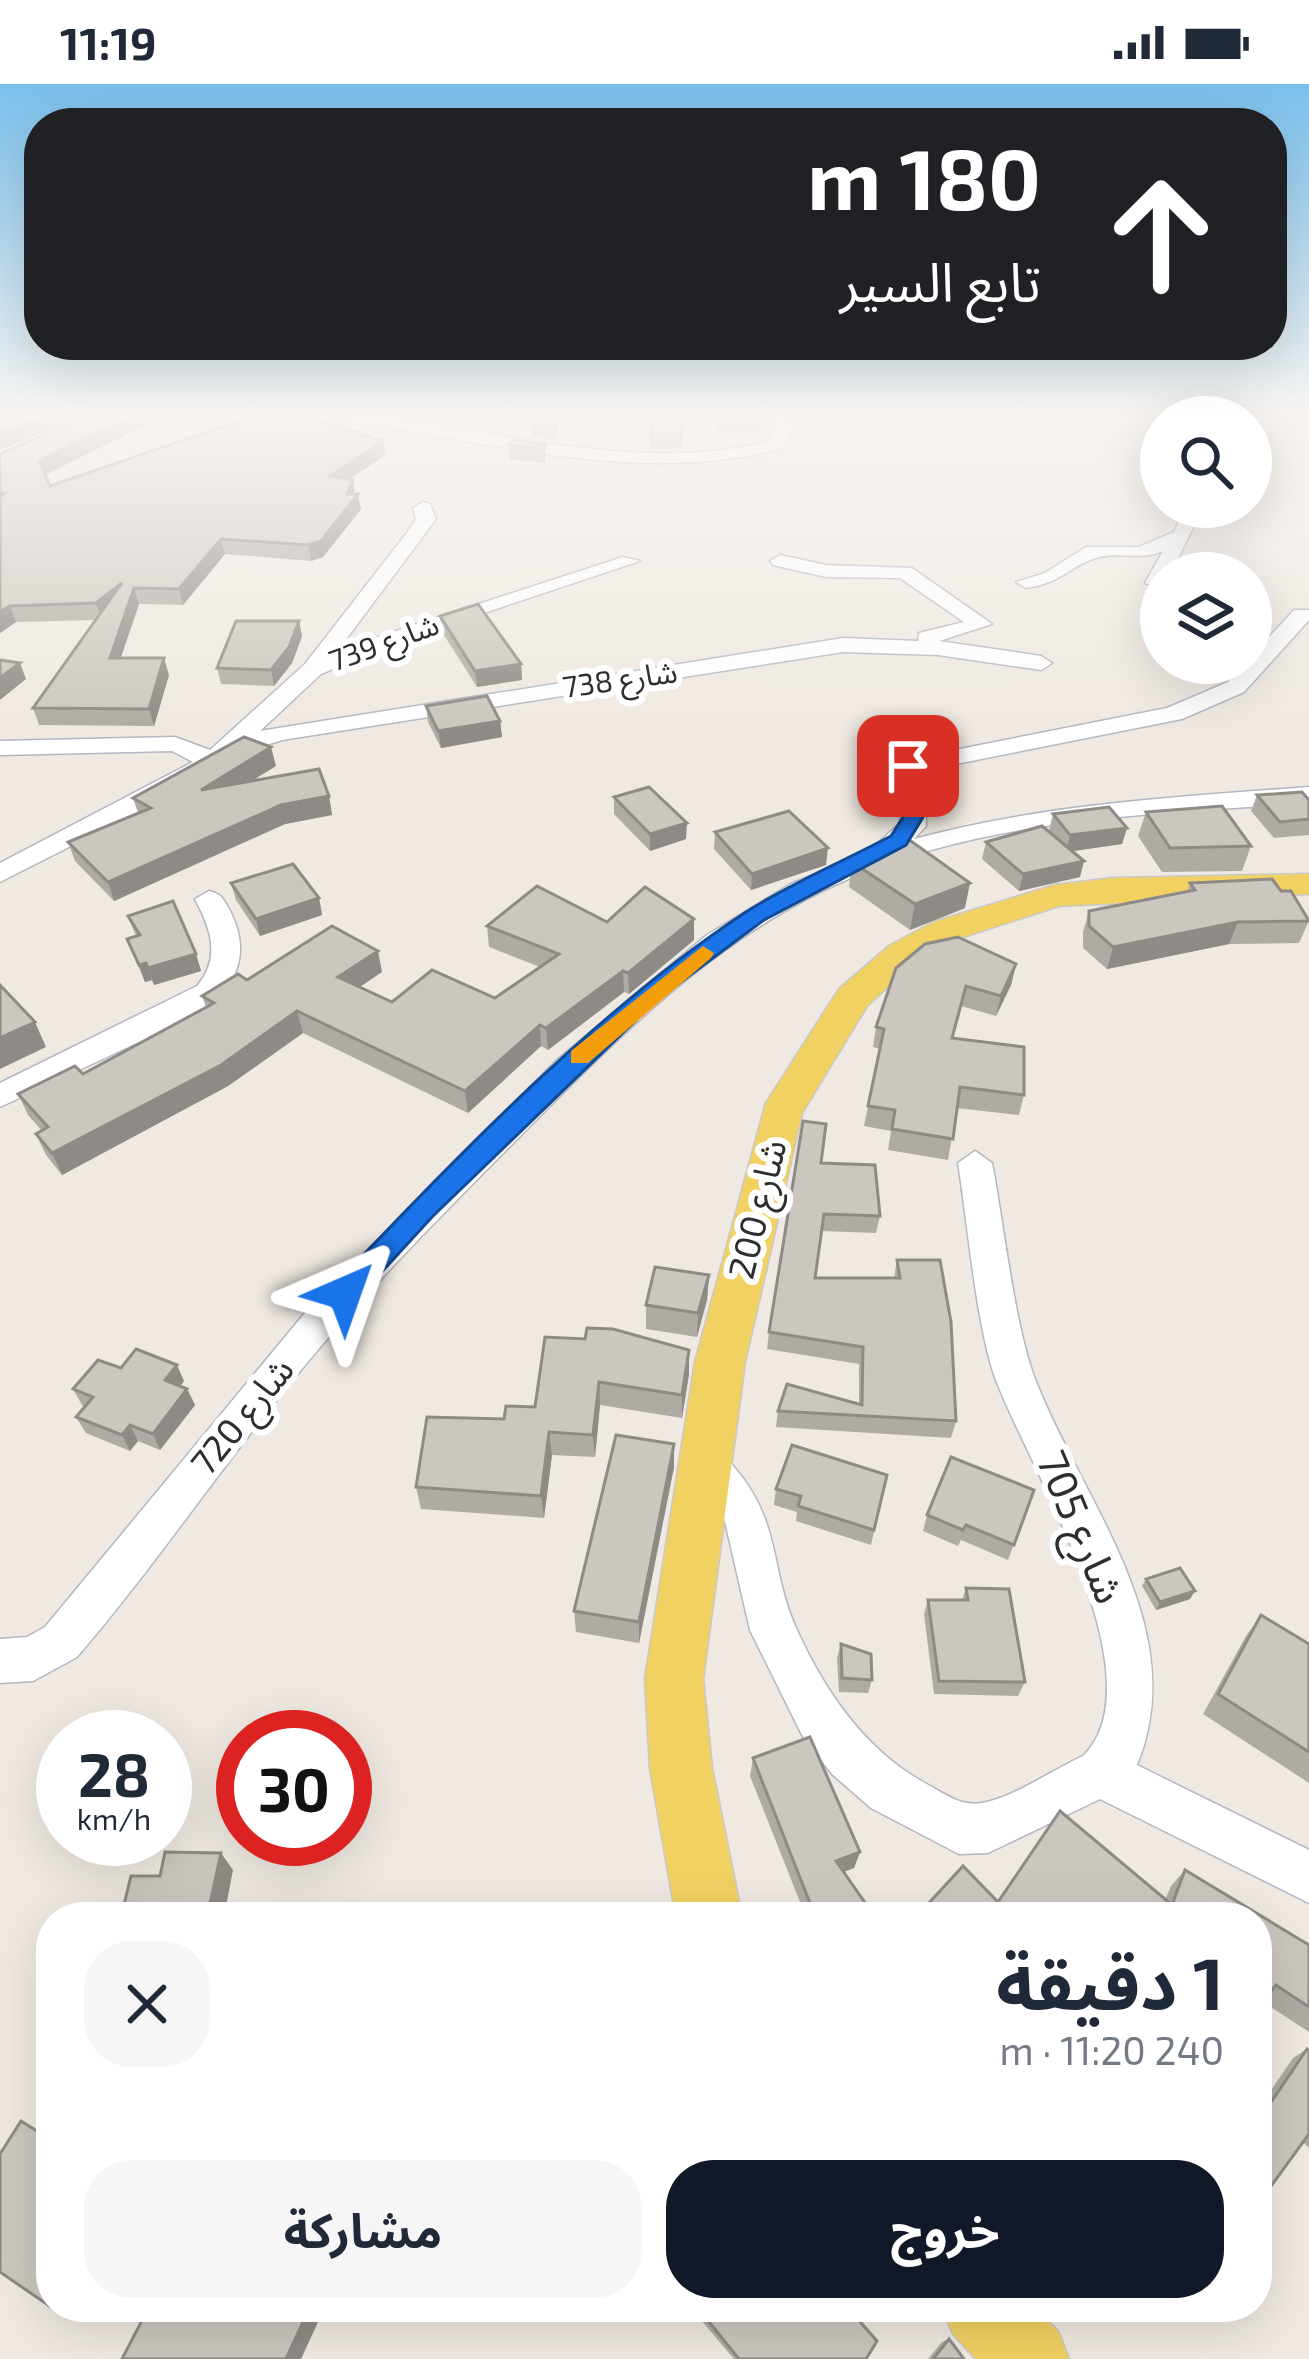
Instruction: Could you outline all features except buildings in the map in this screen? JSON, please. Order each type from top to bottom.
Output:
[{"type":"main road","name":"شارع 200","points":[[706,1902],[681,1768],[674,1679],[720,1362],[781,1113],[853,998],[902,954],[947,930],[1054,896],[1133,887],[1309,884]]},
{"type":"main road","points":[[994,2322],[1030,2359]]},
{"type":"street","points":[[313,669],[426,518]]},
{"type":"street","points":[[1169,552],[1182,528]]},
{"type":"street","points":[[1026,582],[1052,578],[1093,551],[1142,554],[1176,538]]},
{"type":"street","name":"شارع 739","points":[[231,745],[313,669],[395,635],[630,561]]},
{"type":"street","points":[[780,561],[826,571],[905,572],[981,624],[961,633],[876,644]]},
{"type":"street","points":[[845,870],[899,840],[913,826],[914,804],[898,776],[908,766],[1174,714],[1241,683],[1302,615]]},
{"type":"street","name":"شارع 738","points":[[0,874],[188,777],[204,760],[231,745],[334,723],[831,646],[876,644],[1041,663]]},
{"type":"street","points":[[0,748],[175,744],[200,752],[204,760]]},
{"type":"street","name":"شارع 720","points":[[0,1661],[33,1659],[61,1642],[285,1360],[424,1209],[581,1055],[650,994],[756,915],[845,870],[960,832],[1035,818],[1309,795]]},
{"type":"street","points":[[0,1096],[176,1013],[221,982],[229,952],[221,920],[209,899]]},
{"type":"street","name":"شارع 705","points":[[975,1163],[1014,1376],[1117,1599],[1130,1701],[1116,1757],[1100,1773]]},
{"type":"street","points":[[704,1461],[745,1509],[772,1630],[819,1718],[849,1756],[889,1790],[959,1828],[988,1828],[1100,1773],[1309,1876]]},
{"type":"slow traffic","points":[[579,1057],[703,953]]},
{"type":"route","points":[[345,1293],[581,1055],[650,994],[756,915],[899,840],[913,826],[915,814],[898,776],[908,766]]}]
